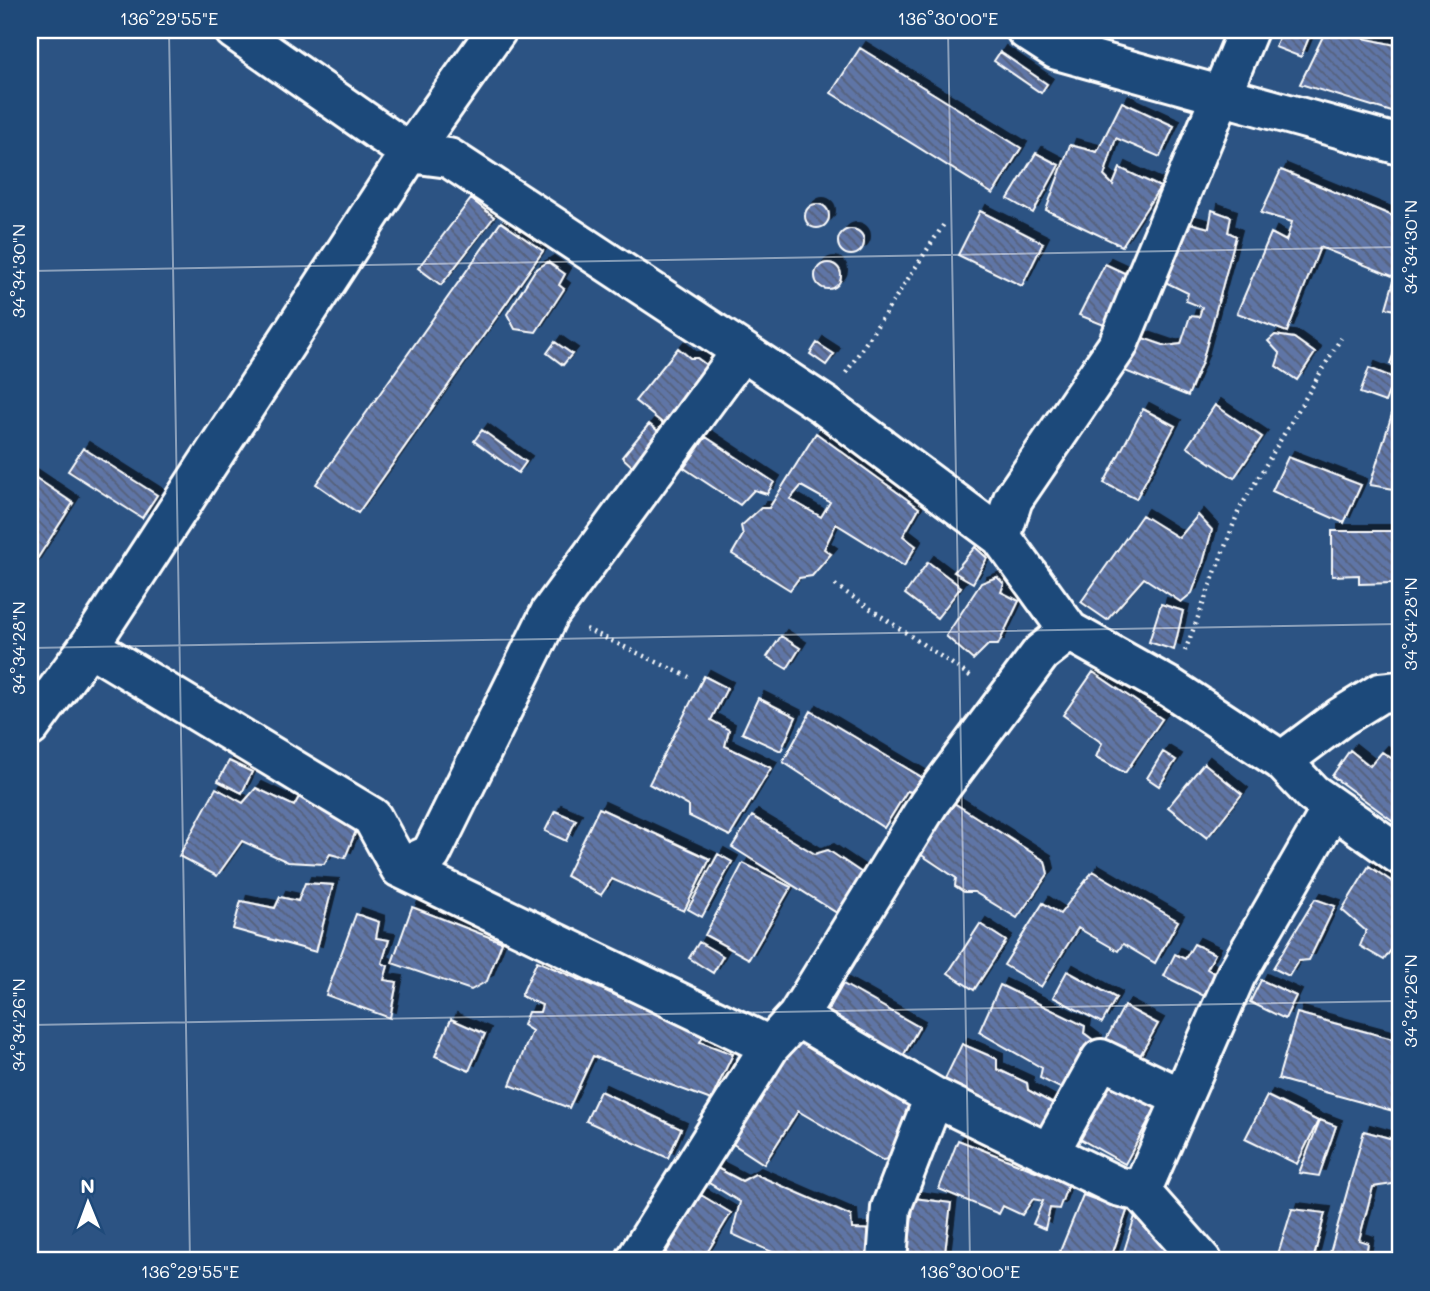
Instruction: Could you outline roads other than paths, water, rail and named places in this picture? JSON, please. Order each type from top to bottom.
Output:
[{"type":"street","points":[[234,30],[411,153],[449,158],[824,405],[1002,537],[1069,631],[1171,688],[1282,761],[1312,793],[1400,855]]},
{"type":"street","points":[[30,727],[89,646],[411,153],[497,30]]},
{"type":"street","points":[[1026,30],[1058,50],[1400,145]]},
{"type":"street","points":[[1002,537],[1013,499],[1118,345],[1248,30]]},
{"type":"street","points":[[400,868],[430,854],[550,613],[742,351]]},
{"type":"street","points":[[635,1261],[770,1046],[797,1017],[929,803],[1041,653],[1069,631]]},
{"type":"street","points":[[89,646],[372,817],[400,868],[770,1046]]},
{"type":"street","points":[[1282,761],[1341,717],[1380,693],[1400,691]]},
{"type":"street","points":[[1141,1192],[1236,975],[1332,808]]},
{"type":"street","points":[[797,1017],[934,1097],[1117,1186],[1141,1192],[1202,1261]]},
{"type":"street","points":[[1049,1153],[1101,1059],[1182,1098]]},
{"type":"street","points":[[887,1261],[891,1208],[934,1097]]}]
